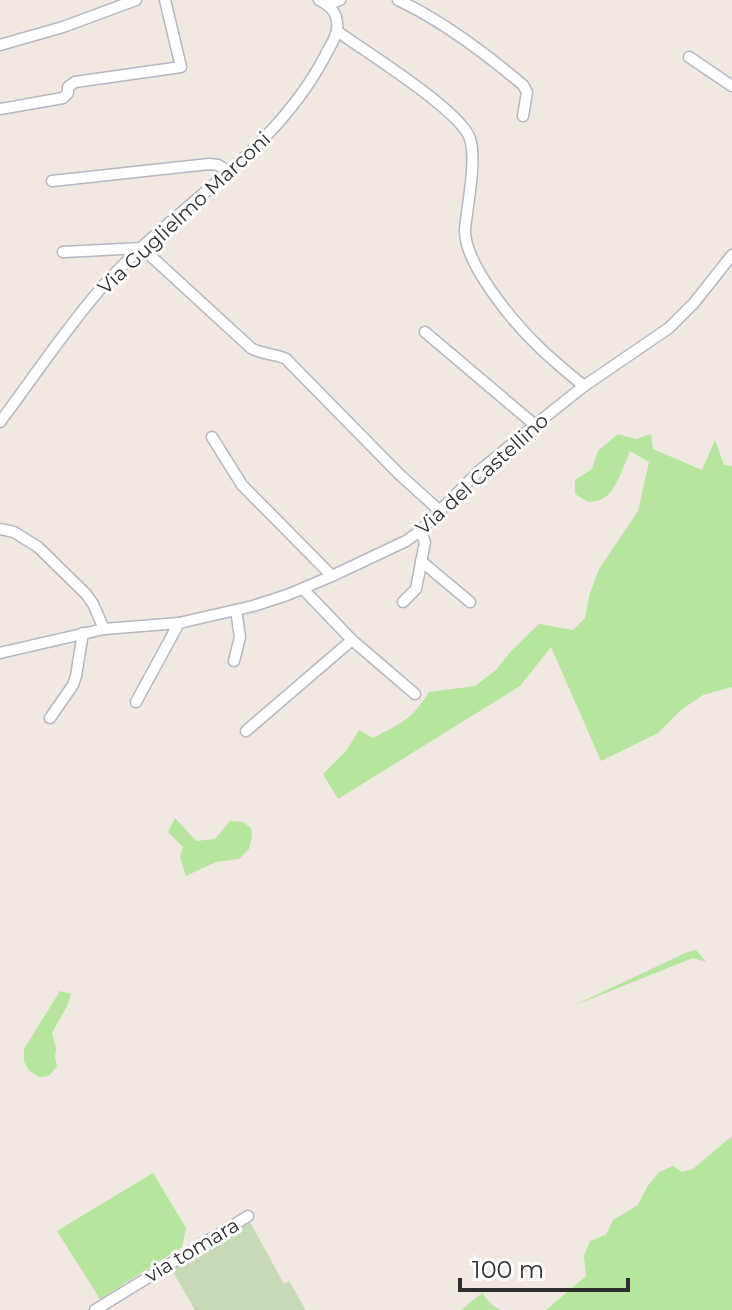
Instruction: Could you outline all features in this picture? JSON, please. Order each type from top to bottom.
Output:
[{"type":"street","points":[[0,45],[63,27],[136,0]]},
{"type":"street","points":[[0,109],[63,98],[68,93],[68,87],[75,82],[181,67],[165,0]]},
{"type":"street","points":[[324,2],[340,0]]},
{"type":"street","points":[[398,0],[466,41],[523,85],[527,92],[523,116]]},
{"type":"street","points":[[324,2],[334,11],[337,31],[450,112],[468,131],[472,159],[465,237],[470,255],[492,291],[521,328],[539,348],[584,386]]},
{"type":"street","name":"Via Guglielmo Marconi","points":[[0,422],[88,304],[117,271],[260,144],[299,100],[337,31]]},
{"type":"street","points":[[689,57],[732,86]]},
{"type":"street","points":[[52,181],[209,164],[230,172]]},
{"type":"street","points":[[63,252],[142,248],[251,348],[286,359],[399,474],[440,511]]},
{"type":"street","name":"Via del Castellino","points":[[0,653],[104,629],[179,623],[236,610],[303,589],[406,541],[420,531],[478,472],[535,425],[584,386],[669,328],[694,303],[732,255]]},
{"type":"street","points":[[425,332],[535,425]]},
{"type":"street","points":[[212,437],[242,485],[332,576]]},
{"type":"street","points":[[0,529],[14,532],[38,547],[86,594],[104,629]]},
{"type":"street","points":[[403,602],[416,589],[425,542],[420,531]]},
{"type":"street","points":[[421,561],[470,602]]},
{"type":"street","points":[[303,589],[352,640],[415,694]]},
{"type":"street","points":[[234,661],[240,637],[236,610]]},
{"type":"street","points":[[136,702],[179,623]]},
{"type":"street","points":[[50,718],[73,685],[83,633]]},
{"type":"street","points":[[246,731],[352,640]]},
{"type":"street","name":"via tomara","points":[[95,1310],[248,1216]]},
{"type":"green space","points":[[618,434],[636,439],[651,434],[653,449],[702,470],[715,440],[724,465],[732,466],[732,687],[703,695],[681,710],[658,733],[601,761],[551,647],[520,686],[338,799],[323,774],[346,751],[359,730],[373,738],[405,720],[429,692],[475,686],[496,670],[539,624],[573,630],[585,618],[599,569],[638,511],[649,462],[630,451],[619,478],[607,496],[588,502],[575,494],[575,480],[592,469],[598,451]]},
{"type":"green space","points":[[175,818],[196,841],[215,839],[230,821],[243,822],[251,828],[249,849],[239,859],[216,862],[186,876],[180,857],[183,847],[168,832]]},
{"type":"green space","points":[[696,950],[706,962],[693,958],[573,1006],[685,953]]},
{"type":"green space","points":[[60,991],[71,994],[52,1033],[57,1066],[49,1076],[40,1077],[29,1071],[24,1061],[24,1049]]},
{"type":"green space","points":[[732,1136],[732,1310],[546,1310],[586,1276],[584,1256],[590,1241],[606,1235],[613,1220],[638,1205],[659,1172],[673,1166],[682,1172],[693,1169]]},
{"type":"green space","points":[[153,1173],[186,1228],[182,1247],[100,1299],[57,1231]]},
{"type":"green space","points":[[250,1222],[284,1284],[289,1281],[306,1310],[195,1310],[170,1267]]},
{"type":"green space","points":[[482,1293],[500,1310],[461,1310]]}]
